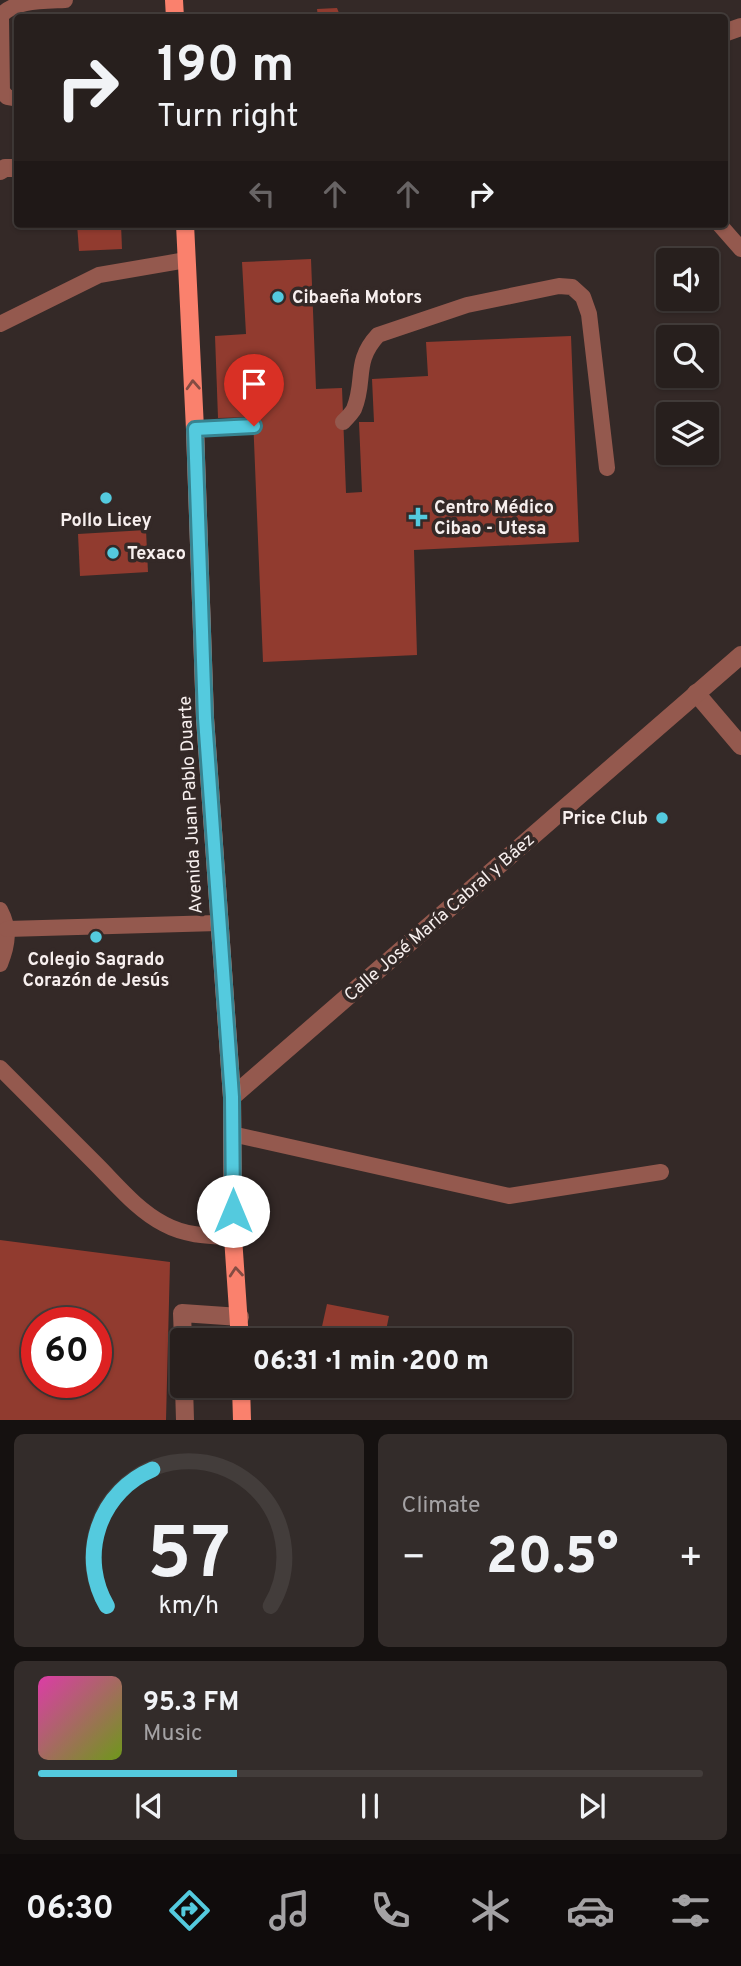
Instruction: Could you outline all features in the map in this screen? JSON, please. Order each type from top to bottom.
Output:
[{"type":"main road","name":"Avenida Juan Pablo Duarte","points":[[186,228],[205,718],[232,1097],[233,1237],[240,1328]]},
{"type":"main road","points":[[241,1398],[242,1420]]},
{"type":"street","name":"Calle José María Cabral y Báez","points":[[232,1097],[741,655]]},
{"type":"street","points":[[696,693],[741,746]]},
{"type":"street","points":[[183,1328],[182,1313],[240,1317]]},
{"type":"street","points":[[184,1398],[185,1420]]},
{"type":"lane","points":[[14,98],[7,97],[2,91],[1,16],[5,9],[14,4],[65,0]]},
{"type":"lane","points":[[723,228],[741,249]]},
{"type":"lane","points":[[0,324],[99,275],[187,260]]},
{"type":"lane","points":[[344,422],[354,410],[361,361],[368,346],[378,335],[467,305],[543,288],[572,287],[583,297],[589,314],[607,468]]},
{"type":"lane","points":[[195,429],[254,426]]},
{"type":"lane","points":[[0,910],[8,941],[0,964]]},
{"type":"lane","points":[[7,929],[218,923]]},
{"type":"lane","points":[[0,1068],[125,1193],[154,1218],[188,1233],[233,1237]]},
{"type":"lane","points":[[232,1134],[509,1196],[661,1172]]},
{"type":"building","points":[[337,8],[339,14],[318,14],[317,9]]},
{"type":"building","points":[[77,228],[121,228],[122,249],[79,251]]},
{"type":"building","name":"Centro Médico Cibao - Utesa","points":[[311,259],[316,389],[342,388],[346,493],[362,492],[359,422],[374,422],[372,379],[428,376],[426,342],[571,336],[579,542],[414,550],[417,655],[263,662],[253,417],[218,418],[215,336],[246,334],[242,262]]},
{"type":"building","name":"Texaco","points":[[146,530],[148,572],[80,576],[78,534]]},
{"type":"building","points":[[0,1240],[170,1262],[166,1420],[0,1420]]},
{"type":"building","points":[[327,1304],[389,1316],[386,1328],[322,1328]]},
{"type":"place","name":"Cibaeña Motors","points":[[278,297]]},
{"type":"place","name":"Pollo Licey","points":[[106,498]]},
{"type":"place","name":"Centro Médico Cibao - Utesa","points":[[418,517]]},
{"type":"place","name":"Texaco","points":[[113,553]]},
{"type":"place","name":"Price Club","points":[[662,818]]},
{"type":"place","name":"Colegio Sagrado Corazón de Jesús","points":[[96,937]]},
{"type":"route","points":[[233,1211],[232,1097],[205,718],[195,429],[254,426]]}]
